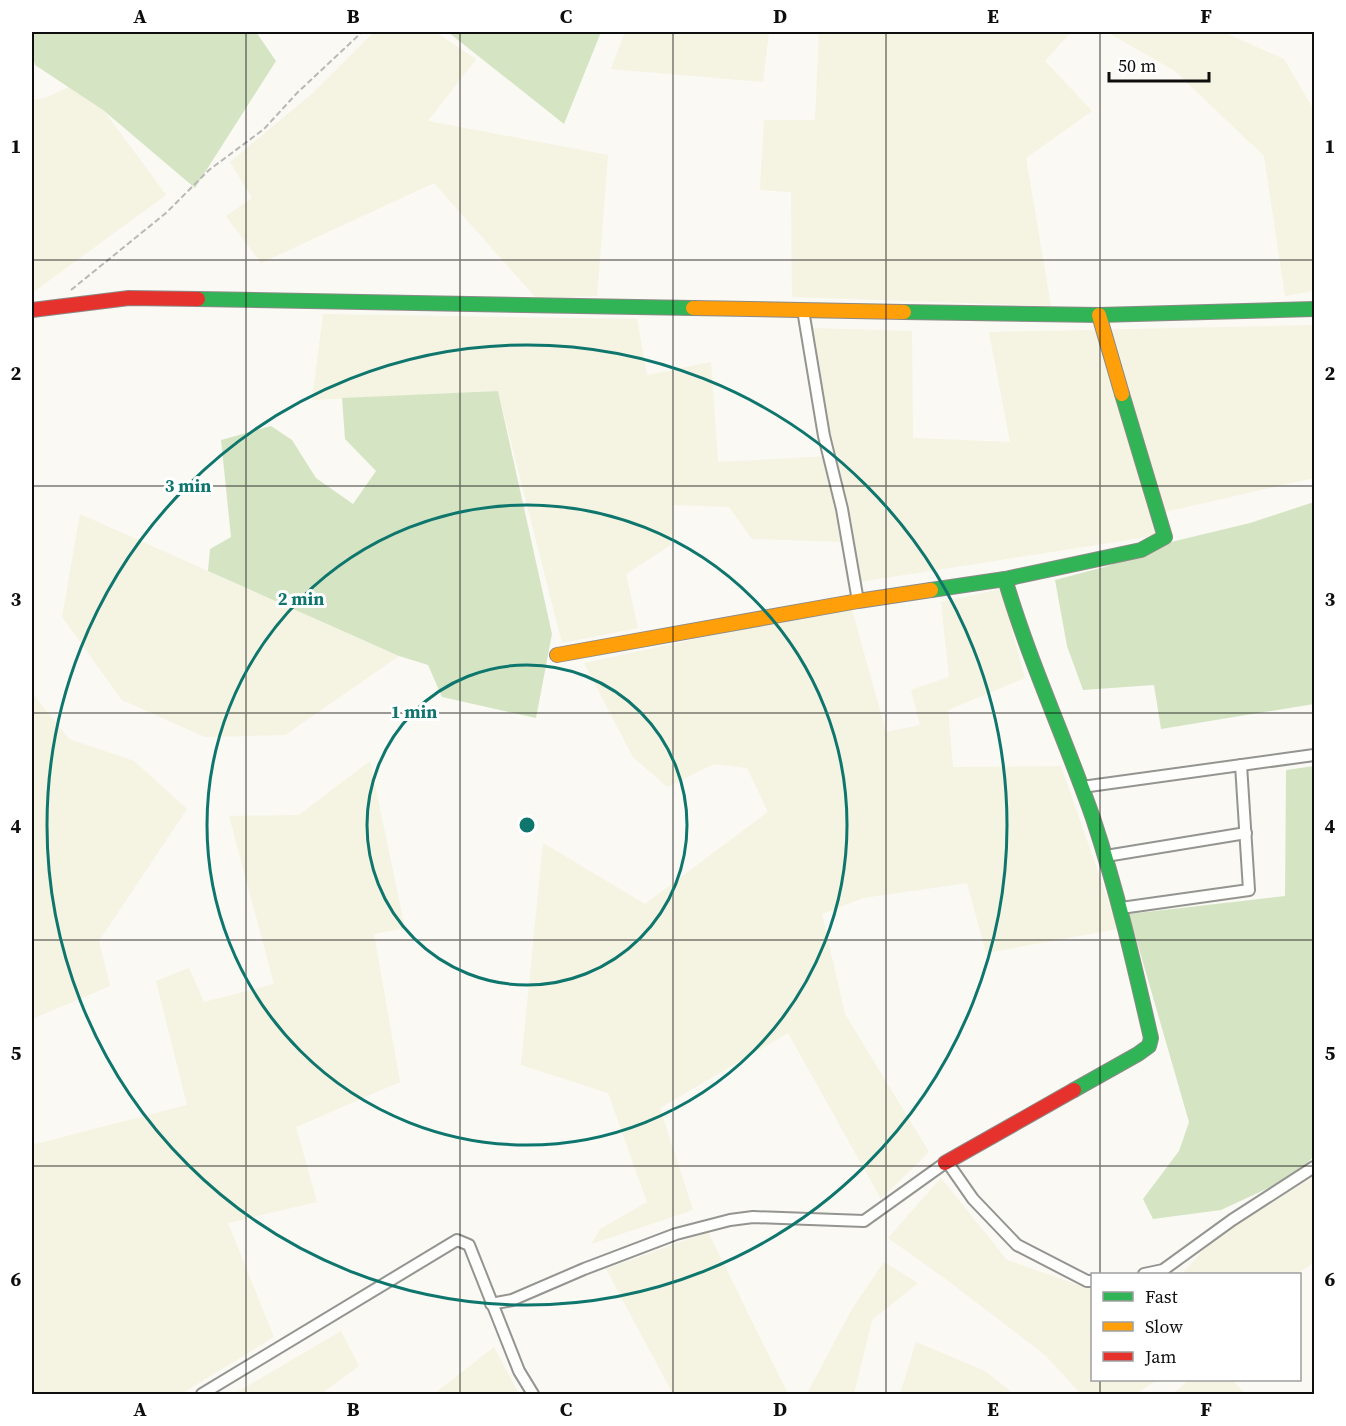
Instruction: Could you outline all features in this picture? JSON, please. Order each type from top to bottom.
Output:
[{"type":"street","points":[[32,310],[129,298],[1099,315],[1314,309]]},
{"type":"street","points":[[803,310],[824,436],[842,509],[858,601]]},
{"type":"street","points":[[557,655],[858,601],[1005,579],[1141,550],[1165,537],[1099,315]]},
{"type":"street","points":[[491,1304],[512,1300],[584,1269],[676,1234],[730,1220],[753,1217],[864,1221],[945,1163],[1149,1046],[1151,1038],[1121,908],[1106,856],[1082,787],[1018,625],[1005,579]]},
{"type":"street","points":[[1082,787],[1314,754]]},
{"type":"street","points":[[1121,908],[1249,890],[1242,765]]},
{"type":"street","points":[[1106,856],[1246,833]]},
{"type":"street","points":[[945,1163],[950,1166],[973,1199],[1017,1245],[1091,1281]]},
{"type":"street","points":[[1151,1273],[1163,1270],[1232,1220],[1314,1167]]},
{"type":"street","points":[[202,1395],[457,1240],[469,1245],[519,1371],[533,1395]]},
{"type":"path","points":[[48,308],[166,213],[208,170],[264,129],[297,93],[362,32]]},
{"type":"shaded area","points":[[374,32],[435,32],[476,59],[428,121],[608,155],[597,296],[536,298],[434,183],[261,263],[226,216],[252,198],[230,162],[314,92]]},
{"type":"shaded area","points":[[625,32],[769,32],[763,82],[611,69]]},
{"type":"shaded area","points":[[819,32],[1071,32],[1045,61],[1092,111],[1026,158],[1051,306],[792,297],[791,192],[760,190],[764,120],[815,120]]},
{"type":"shaded area","points":[[1107,32],[1223,32],[1284,59],[1314,110],[1314,291],[1285,296],[1264,156],[1175,71]]},
{"type":"shaded area","points":[[82,81],[166,195],[32,293],[32,100],[45,98]]},
{"type":"shaded area","points":[[323,314],[637,319],[647,375],[711,362],[718,462],[831,456],[810,328],[912,331],[913,438],[1010,442],[989,332],[1314,325],[1314,478],[1156,514],[1160,535],[853,583],[845,542],[752,539],[729,507],[673,505],[671,545],[626,574],[638,628],[562,643],[498,391],[312,400]]},
{"type":"shaded area","points":[[80,514],[399,656],[285,735],[205,737],[122,700],[62,617]]},
{"type":"shaded area","points":[[1001,589],[1025,678],[948,710],[953,767],[1061,766],[1118,929],[986,953],[967,883],[863,898],[822,914],[845,1014],[929,1152],[881,1199],[788,1033],[660,1108],[693,1210],[591,1244],[600,1229],[647,1202],[608,1093],[521,1065],[543,843],[645,904],[768,812],[747,768],[714,764],[667,787],[633,757],[584,663],[851,606],[886,732],[920,725],[911,690],[949,677],[941,602]]},
{"type":"shaded area","points":[[32,693],[69,739],[134,761],[187,809],[99,941],[110,986],[32,1019]]},
{"type":"shaded area","points":[[370,761],[405,928],[374,934],[400,1082],[296,1127],[317,1202],[228,1223],[274,1337],[181,1394],[32,1394],[32,1145],[187,1105],[156,981],[189,968],[204,1002],[274,984],[229,816],[299,815]]},
{"type":"shaded area","points":[[1314,1177],[1314,1262],[1298,1273],[1183,1273],[1217,1235]]},
{"type":"shaded area","points":[[941,1178],[1007,1260],[1091,1288],[1091,1381],[1156,1381],[1136,1394],[1081,1394],[1045,1355],[888,1238]]},
{"type":"shaded area","points":[[708,1232],[788,1394],[673,1394],[606,1269]]},
{"type":"shaded area","points":[[884,1262],[918,1283],[872,1320],[854,1394],[807,1394],[852,1309]]},
{"type":"shaded area","points":[[341,1331],[359,1366],[321,1394],[234,1394]]},
{"type":"shaded area","points":[[916,1342],[985,1371],[1014,1394],[900,1394]]},
{"type":"shaded area","points":[[494,1347],[519,1394],[434,1394]]},
{"type":"shaded area","points":[[1188,1381],[1233,1381],[1245,1394],[1173,1394]]},
{"type":"green space","points":[[32,32],[256,32],[276,61],[195,188],[103,110],[35,65],[32,52]]},
{"type":"green space","points":[[448,32],[601,32],[564,124]]},
{"type":"green space","points":[[498,391],[552,634],[536,718],[442,697],[428,665],[399,656],[208,571],[210,549],[231,537],[221,440],[271,426],[292,440],[316,478],[353,504],[376,471],[345,439],[342,398]]},
{"type":"green space","points":[[1314,502],[1314,704],[1161,729],[1154,685],[1083,690],[1067,646],[1055,580],[1108,566],[1171,542],[1250,523]]},
{"type":"green space","points":[[1314,766],[1314,1156],[1296,1175],[1221,1210],[1153,1219],[1143,1199],[1179,1151],[1189,1122],[1129,914],[1285,896],[1286,770]]},
{"type":"traffic: fast","points":[[198,299],[693,308]]},
{"type":"traffic: fast","points":[[904,312],[1099,315],[1314,309]]},
{"type":"traffic: fast","points":[[931,590],[1005,579],[1141,550],[1165,537],[1122,394]]},
{"type":"traffic: fast","points":[[1005,579],[1025,640],[1102,845],[1125,927],[1151,1038],[1149,1046],[1138,1054],[1074,1090]]},
{"type":"traffic: slow","points":[[693,308],[904,312]]},
{"type":"traffic: slow","points":[[1099,315],[1122,394]]},
{"type":"traffic: slow","points":[[557,655],[931,590]]},
{"type":"traffic: jam","points":[[32,310],[129,298],[198,299]]},
{"type":"traffic: jam","points":[[945,1163],[1074,1090]]}]
